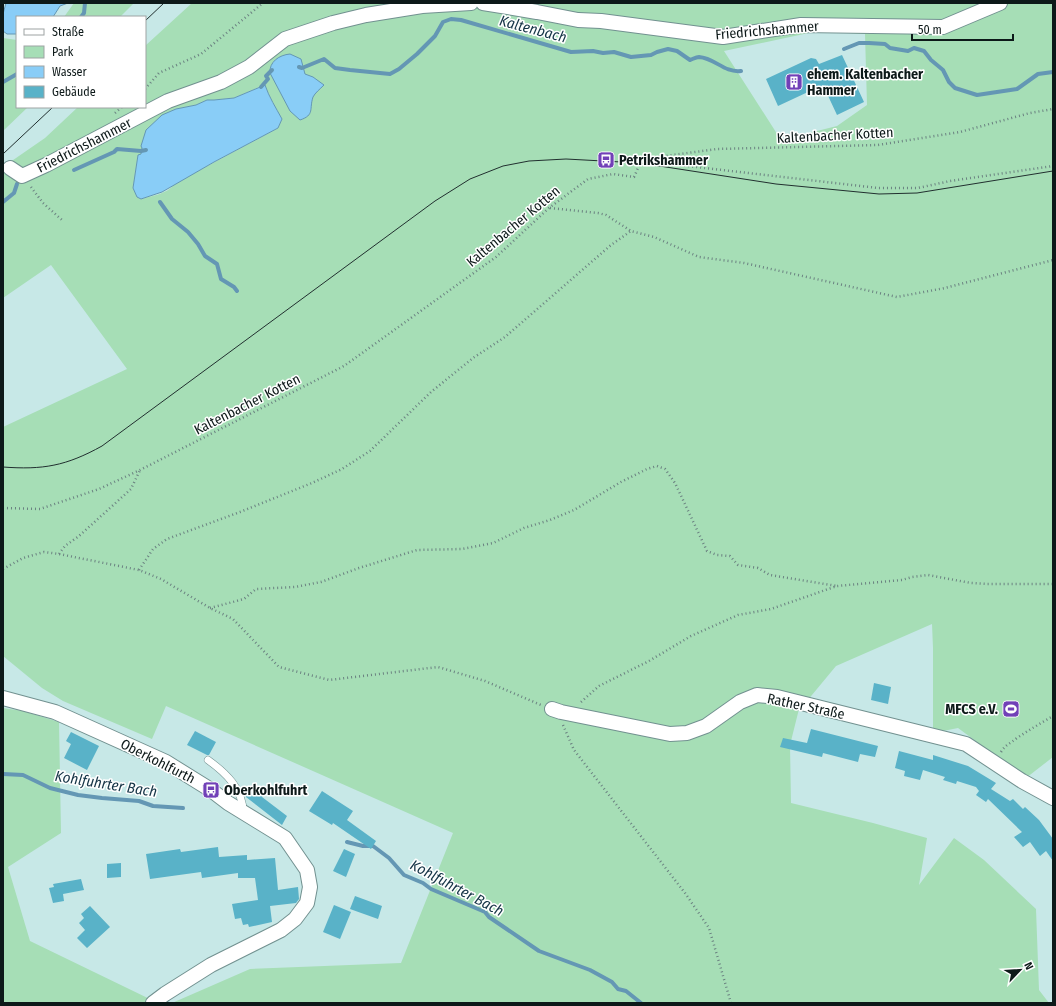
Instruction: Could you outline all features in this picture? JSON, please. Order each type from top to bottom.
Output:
[{"type":"street","name":"Friedrichshammer","points":[[16,172],[46,165],[168,101],[221,82],[250,67],[285,39],[333,23],[366,15],[422,6],[471,3]]},
{"type":"street","name":"Friedrichshammer","points":[[483,3],[578,20],[723,37],[801,25],[943,27],[1000,3]]},
{"type":"street","name":"Rather Straße","points":[[562,712],[670,734],[687,734],[706,726],[740,702],[758,696],[777,697],[966,744],[994,763],[1053,798]]},
{"type":"street","name":"Oberkohlfurth","points":[[3,698],[55,712],[166,762],[211,790],[243,813],[285,838],[306,870],[310,887],[307,903],[295,919],[280,930],[211,965],[153,1003]]},
{"type":"lane","points":[[208,760],[231,780],[243,802],[243,813]]},
{"type":"path","points":[[146,88],[159,73],[201,54],[263,3]]},
{"type":"path","name":"Kaltenbacher Kotten","points":[[3,508],[40,509],[99,489],[140,470],[344,366],[496,257],[549,208],[588,179],[613,174],[634,177],[640,163],[644,159],[717,149],[878,145],[960,132],[1053,109]]},
{"type":"path","points":[[644,159],[653,162],[878,188],[918,188],[950,181],[1053,166]]},
{"type":"path","points":[[16,172],[43,202],[62,220]]},
{"type":"path","points":[[549,208],[606,215],[631,231],[654,237],[699,257],[744,263],[898,297],[945,288],[1053,260]]},
{"type":"path","points":[[139,570],[153,549],[167,539],[312,483],[342,469],[370,451],[431,392],[473,358],[505,337],[611,245],[631,231]]},
{"type":"path","points":[[210,608],[244,599],[256,589],[295,587],[320,582],[417,550],[462,549],[493,542],[524,528],[550,520],[574,510],[621,482],[646,469],[656,466],[665,469],[675,484],[707,551],[717,555],[730,556],[738,565],[758,568],[770,575],[837,586]]},
{"type":"path","points":[[59,554],[65,546],[79,536],[132,489],[140,470]]},
{"type":"path","points":[[3,569],[23,558],[44,552],[139,570],[161,579],[210,608],[233,618],[279,668],[328,680],[438,667],[485,681],[562,712]]},
{"type":"path","points":[[562,712],[584,699],[599,686],[649,661],[691,636],[712,626],[738,615],[772,609],[837,586],[902,580],[928,575],[971,583],[1053,584]]},
{"type":"path","points":[[562,712],[564,728],[574,750],[685,893],[709,928],[732,1003]]},
{"type":"path","points":[[994,763],[1006,745],[1026,731],[1053,716]]},
{"type":"green space","points":[[74,3],[134,3],[121,16],[65,16]]},
{"type":"green space","points":[[192,3],[1053,3],[1053,757],[1026,778],[958,728],[933,733],[932,624],[836,666],[807,701],[800,705],[790,745],[791,803],[927,838],[919,885],[954,838],[984,860],[1036,909],[1039,990],[1049,1003],[172,1003],[250,969],[401,963],[453,833],[166,706],[152,739],[63,701],[42,688],[3,656],[3,427],[127,369],[51,265],[3,298],[3,167],[45,138],[77,108],[146,108],[146,45]],"holes":[[[818,31],[865,34],[867,105],[837,126],[781,140],[724,51]],[[264,85],[282,119],[278,128],[174,184],[168,190],[154,196],[141,199],[133,188],[138,155],[141,155],[142,148],[176,109],[196,105],[207,100],[234,98]]]},
{"type":"green space","points":[[3,38],[16,40],[16,108],[27,108],[3,131]]},
{"type":"green space","points":[[3,708],[23,711],[59,722],[61,833],[8,867],[30,941],[158,1003],[3,1003]]},
{"type":"water","points":[[6,3],[68,3],[60,6],[54,16],[16,16],[16,34],[7,34],[3,31],[3,14]]},
{"type":"water","points":[[290,54],[301,59],[305,74],[313,77],[324,85],[313,97],[310,114],[300,120],[290,111],[270,73],[273,62],[282,56]]},
{"type":"water","points":[[265,85],[282,119],[278,128],[162,192],[141,199],[137,197],[133,188],[138,155],[141,154],[141,146],[146,130],[162,115],[176,109],[196,105],[207,100],[234,98]]},
{"type":"building","points":[[842,55],[864,102],[837,115],[823,85],[778,106],[766,79],[811,58],[816,59],[819,64]]},
{"type":"building","points":[[874,683],[891,687],[888,704],[871,700]]},
{"type":"building","points":[[811,729],[878,746],[875,757],[860,754],[858,762],[823,753],[822,757],[780,747],[783,738],[807,743]]},
{"type":"building","points":[[195,731],[216,742],[209,755],[187,745]]},
{"type":"building","points":[[71,732],[99,746],[87,770],[64,758],[71,744],[66,741]]},
{"type":"building","points":[[899,751],[933,760],[933,755],[968,766],[996,783],[991,789],[1010,801],[1013,799],[1023,809],[1025,807],[1039,820],[1053,839],[1053,861],[1046,851],[1040,856],[1030,842],[1023,847],[1014,837],[1022,832],[988,799],[986,802],[976,795],[979,791],[976,787],[957,781],[956,784],[943,780],[945,777],[923,770],[920,780],[904,776],[905,771],[895,768]]},
{"type":"building","points":[[253,787],[263,795],[262,797],[287,816],[282,825],[246,797]]},
{"type":"building","points":[[322,791],[353,811],[347,820],[376,841],[371,849],[333,823],[332,825],[309,811]]},
{"type":"building","points":[[218,847],[219,857],[247,855],[247,860],[275,858],[278,890],[298,887],[299,899],[296,903],[270,906],[272,922],[249,927],[248,924],[243,925],[241,918],[235,919],[232,904],[258,900],[255,878],[238,878],[238,873],[202,878],[201,872],[150,879],[146,854],[180,849],[181,852]]},
{"type":"building","points":[[344,849],[355,854],[346,877],[333,871]]},
{"type":"building","points":[[121,863],[121,877],[107,878],[107,864]]},
{"type":"building","points":[[81,879],[84,890],[63,894],[64,901],[53,903],[49,888],[54,887],[53,884]]},
{"type":"building","points":[[355,896],[382,906],[378,919],[350,909]]},
{"type":"building","points":[[334,905],[351,912],[340,939],[323,932]]},
{"type":"building","points":[[90,906],[110,927],[87,948],[77,938],[85,930],[79,923],[84,918],[81,914]]},
{"type":"waterway","name":"Kaltenbach","points":[[82,16],[84,13],[85,3]]},
{"type":"waterway","name":"Kaltenbach","points":[[299,67],[302,68],[324,59],[335,68],[390,74],[399,69],[417,54],[435,36],[443,22],[451,19],[461,20],[571,52],[614,52],[631,57],[651,55],[668,49],[677,51],[690,60],[698,57],[705,58],[724,68],[741,71]]},
{"type":"waterway","name":"Kaltenbach","points":[[844,49],[859,43],[869,43],[885,44],[890,48],[908,51],[914,48],[924,51],[931,60],[943,70],[949,82],[955,88],[977,95],[1017,89],[1038,74],[1053,72]]},
{"type":"waterway","name":"Kaltenbach","points":[[261,87],[268,79],[266,76],[272,70]]},
{"type":"waterway","name":"Kaltenbach","points":[[3,82],[16,75]]},
{"type":"waterway","name":"Kaltenbach","points":[[74,170],[114,152],[117,149],[146,150]]},
{"type":"waterway","points":[[3,202],[14,193],[17,184]]},
{"type":"waterway","points":[[160,202],[172,219],[188,232],[198,244],[205,256],[217,264],[221,279],[234,287],[237,291]]},
{"type":"waterway","name":"Kohlfuhrter Bach","points":[[3,774],[23,775],[50,788],[78,795],[139,801],[153,806],[183,808]]},
{"type":"waterway","name":"Kohlfuhrter Bach","points":[[347,842],[363,846],[373,846],[389,858],[404,875],[423,883],[431,889],[485,912],[489,917],[539,951],[590,970],[612,982],[618,989],[626,991],[641,1003]]},
{"type":"tram line","points":[[146,20],[164,3]]},
{"type":"tram line","points":[[3,154],[52,108]]},
{"type":"tram line","points":[[3,467],[30,468],[54,465],[77,458],[102,446],[435,201],[470,179],[503,166],[529,161],[566,159],[640,163],[776,184],[879,194],[917,193],[1053,171]]},
{"type":"place","name":"ehem. Kaltenbacher Hammer","points":[[794,82]]},
{"type":"place","name":"Petrikshammer","points":[[606,160]]},
{"type":"place","name":"MFCS e.V.","points":[[1011,709]]},
{"type":"place","name":"Oberkohlfuhrt","points":[[211,790]]}]
